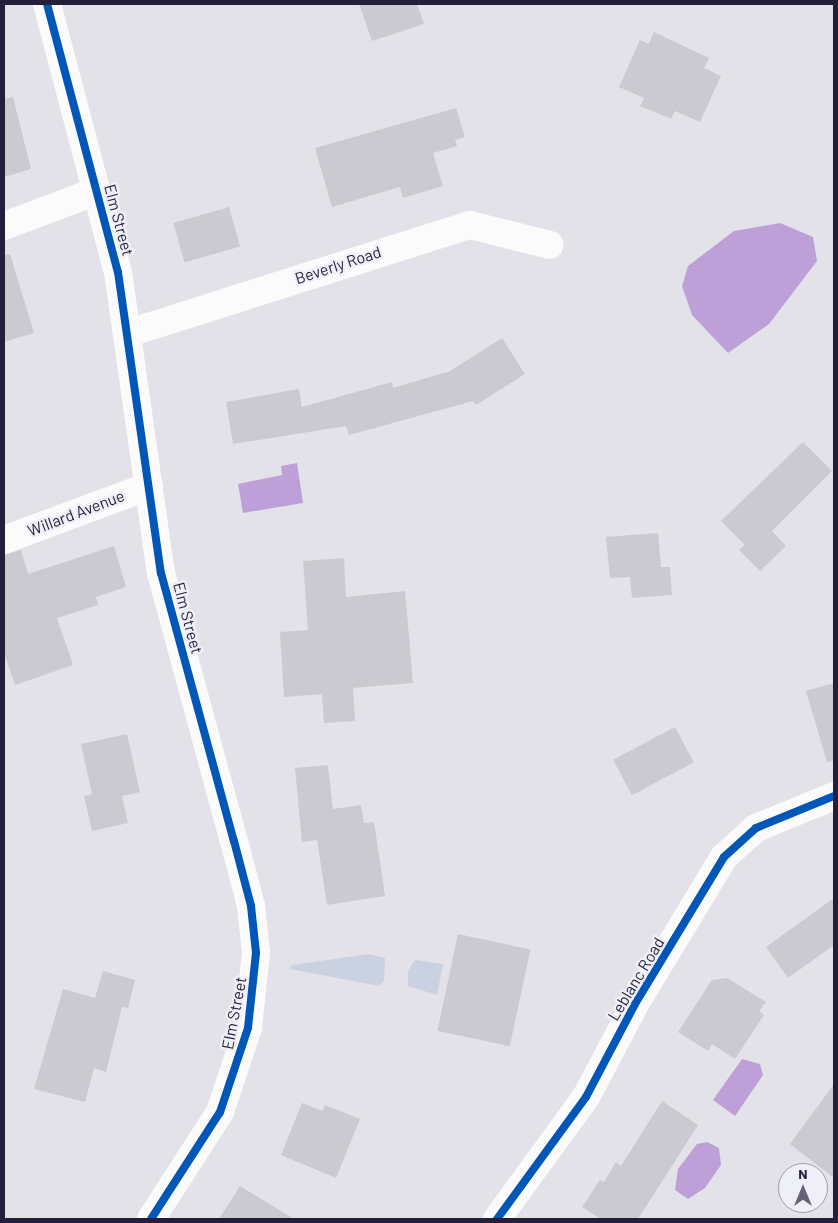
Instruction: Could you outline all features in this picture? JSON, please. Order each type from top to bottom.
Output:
[{"type":"street","name":"Elm Street","points":[[47,4],[97,191],[129,333],[161,573],[243,874],[256,953],[248,1028],[220,1112],[151,1219]]},
{"type":"street","points":[[4,226],[97,191]]},
{"type":"street","name":"Beverly Road","points":[[129,333],[470,226],[550,245]]},
{"type":"street","name":"Willard Avenue","points":[[4,540],[149,486]]},
{"type":"street","name":"Leblanc Road","points":[[497,1219],[586,1097],[635,1004],[724,857],[756,828],[834,796]]},
{"type":"shaded area","points":[[780,223],[813,237],[817,261],[769,324],[728,353],[692,315],[682,286],[688,266],[734,231]]},
{"type":"shaded area","points":[[297,463],[303,503],[243,513],[238,484],[282,475],[281,466]]},
{"type":"shaded area","points":[[369,954],[385,958],[384,981],[379,986],[290,969],[292,965]]},
{"type":"shaded area","points":[[415,960],[443,964],[437,995],[408,986],[408,971]]},
{"type":"shaded area","points":[[742,1059],[760,1064],[763,1075],[735,1116],[713,1100]]},
{"type":"shaded area","points":[[707,1142],[719,1148],[721,1165],[705,1188],[688,1199],[675,1190],[678,1169],[697,1144]]},
{"type":"building","points":[[359,4],[417,4],[424,24],[372,41]]},
{"type":"building","points":[[654,32],[709,58],[704,68],[721,76],[700,122],[675,111],[671,119],[640,106],[644,98],[619,87],[640,40],[649,44]]},
{"type":"building","points":[[13,97],[31,169],[4,177],[4,99]]},
{"type":"building","points":[[456,108],[465,137],[455,140],[457,146],[433,153],[443,186],[403,198],[400,187],[332,207],[315,148]]},
{"type":"building","points":[[229,207],[240,246],[185,262],[173,223]]},
{"type":"building","points":[[10,254],[34,333],[4,342],[4,255]]},
{"type":"building","points":[[502,338],[525,374],[476,405],[473,401],[349,435],[346,426],[233,444],[226,402],[299,389],[302,407],[392,382],[393,388],[450,371]]},
{"type":"building","points":[[803,442],[832,471],[772,531],[786,546],[760,571],[739,550],[745,545],[721,521]]},
{"type":"building","points":[[658,533],[661,567],[670,567],[672,595],[632,598],[630,577],[610,578],[606,537]]},
{"type":"building","points":[[114,546],[126,587],[96,597],[98,605],[57,618],[73,665],[15,685],[4,653],[4,555],[21,550],[28,574]]},
{"type":"building","points":[[344,558],[346,597],[405,591],[413,683],[353,688],[355,721],[324,723],[322,694],[284,697],[280,632],[308,630],[303,561]]},
{"type":"building","points":[[834,683],[834,761],[827,762],[806,691]]},
{"type":"building","points":[[675,727],[694,762],[632,795],[613,760]]},
{"type":"building","points":[[127,734],[140,792],[122,796],[128,823],[92,831],[84,796],[92,794],[81,744]]},
{"type":"building","points":[[328,765],[333,809],[361,805],[364,823],[374,822],[385,896],[327,905],[317,840],[302,842],[295,768]]},
{"type":"building","points":[[834,898],[834,945],[788,978],[766,947]]},
{"type":"building","points":[[458,934],[530,949],[510,1046],[437,1031]]},
{"type":"building","points":[[103,971],[135,980],[128,1008],[122,1007],[106,1072],[94,1068],[85,1102],[34,1089],[63,989],[95,998]]},
{"type":"building","points":[[727,978],[766,1002],[759,1011],[764,1015],[735,1059],[712,1044],[708,1051],[678,1032],[712,980]]},
{"type":"building","points":[[834,1084],[834,1178],[828,1173],[828,1163],[815,1163],[790,1144]]},
{"type":"building","points":[[662,1101],[698,1125],[638,1219],[601,1219],[582,1207],[600,1180],[604,1182],[616,1162],[621,1166]]},
{"type":"building","points":[[302,1103],[322,1111],[325,1105],[360,1119],[336,1178],[281,1155]]},
{"type":"building","points":[[240,1186],[294,1219],[219,1219]]},
{"type":"cycle path","points":[[47,4],[118,272],[161,573],[251,906],[256,953],[248,1028],[220,1112],[151,1219]]},
{"type":"cycle path","points":[[497,1219],[586,1097],[635,1004],[724,857],[756,828],[834,796]]}]
